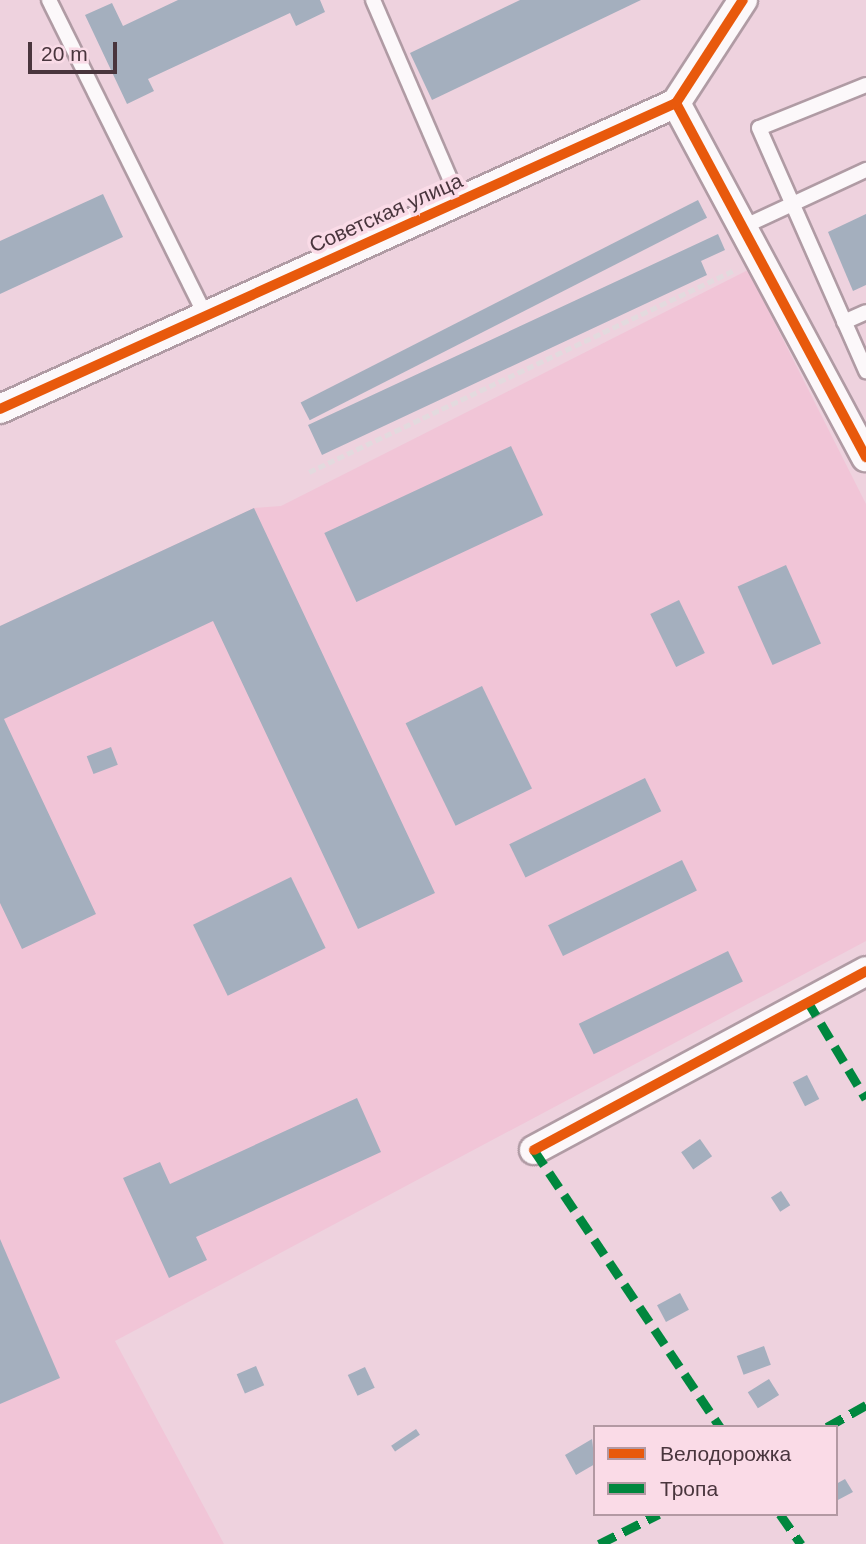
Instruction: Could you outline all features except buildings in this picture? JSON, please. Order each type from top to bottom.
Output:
[{"type":"street","points":[[743,0],[676,103],[866,457]]},
{"type":"street","name":"Советская улица","points":[[0,409],[676,103]]},
{"type":"street","points":[[534,1150],[866,971]]},
{"type":"lane","points":[[48,0],[205,314]]},
{"type":"lane","points":[[373,0],[460,202]]},
{"type":"lane","points":[[866,85],[759,128],[866,371]]},
{"type":"lane","points":[[743,227],[866,170]]},
{"type":"lane","points":[[844,322],[866,312]]},
{"type":"path","points":[[309,472],[760,258]]},
{"type":"shaded area","points":[[748,270],[866,504],[866,941],[115,1341],[224,1544],[0,1544],[0,626],[254,508],[281,506]]},
{"type":"marked path","points":[[807,1000],[866,1099]]},
{"type":"marked path","points":[[534,1150],[719,1425]]},
{"type":"marked path","points":[[831,1425],[866,1405]]},
{"type":"marked path","points":[[599,1544],[655,1516]]},
{"type":"marked path","points":[[781,1516],[801,1544]]},
{"type":"cycle path","points":[[0,409],[676,103],[743,0]]},
{"type":"cycle path","points":[[676,103],[866,457]]},
{"type":"cycle path","points":[[534,1150],[866,971]]}]
